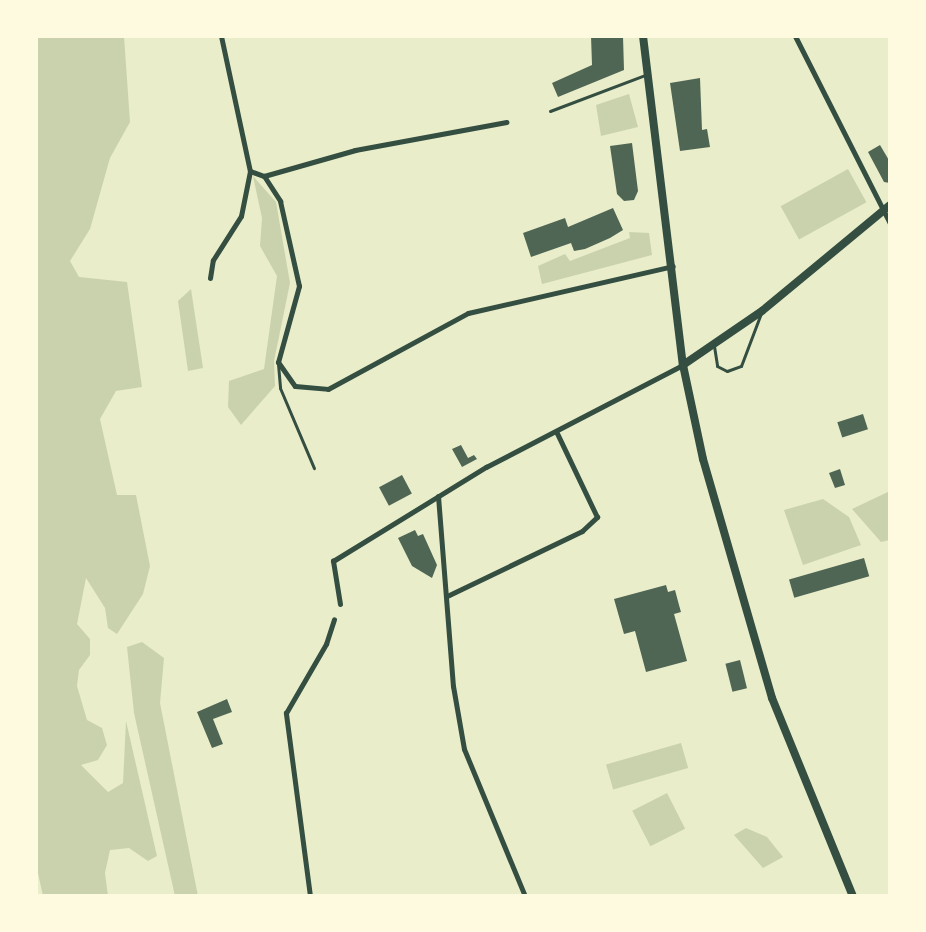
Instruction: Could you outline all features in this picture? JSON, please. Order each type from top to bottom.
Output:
[{"type":"main road","points":[[643,36],[645,75],[673,266],[683,365],[718,519],[770,692],[853,896]]},
{"type":"main road","points":[[683,365],[762,311],[887,207]]},
{"type":"street","points":[[210,278],[213,260],[241,216],[250,171],[221,36]]},
{"type":"street","points":[[795,36],[887,207],[890,223]]},
{"type":"street","points":[[250,171],[264,176],[355,150],[506,122]]},
{"type":"street","points":[[264,176],[280,201],[299,286],[278,362],[295,386],[328,389],[468,313],[673,266]]},
{"type":"street","points":[[340,604],[333,561],[438,496],[683,365]]},
{"type":"street","points":[[447,596],[582,531],[597,517],[557,433]]},
{"type":"street","points":[[438,496],[464,749],[525,896]]},
{"type":"street","points":[[310,896],[286,713],[326,644],[334,619]]},
{"type":"lane","points":[[550,111],[645,75]]},
{"type":"lane","points":[[714,344],[717,366],[727,371],[741,366],[762,311]]},
{"type":"lane","points":[[278,362],[280,388],[314,468]]},
{"type":"green space","points":[[36,36],[124,36],[130,122],[110,158],[90,229],[70,261],[79,277],[127,282],[142,387],[116,391],[100,419],[117,495],[136,495],[150,566],[143,594],[117,634],[108,628],[105,608],[86,578],[77,624],[90,639],[90,655],[79,670],[77,686],[87,720],[102,728],[107,745],[98,760],[81,765],[108,792],[123,783],[126,721],[157,856],[148,861],[129,848],[110,850],[105,873],[108,896],[43,896],[36,864]]},
{"type":"green space","points":[[629,94],[638,127],[601,136],[596,105]]},
{"type":"green space","points":[[848,169],[866,202],[799,240],[781,206]]},
{"type":"green space","points":[[253,176],[276,202],[290,283],[274,361],[275,386],[241,425],[228,407],[229,381],[264,369],[277,276],[260,246],[262,218]]},
{"type":"green space","points":[[629,232],[649,233],[652,255],[542,284],[538,266],[565,254],[570,261],[630,238]]},
{"type":"green space","points":[[191,289],[203,368],[188,371],[178,301]]},
{"type":"green space","points":[[890,491],[890,540],[881,542],[852,509]]},
{"type":"green space","points":[[823,499],[849,517],[861,545],[803,565],[784,510]]},
{"type":"green space","points":[[142,642],[164,658],[160,703],[198,896],[175,896],[134,713],[127,647]]},
{"type":"green space","points":[[681,743],[688,768],[613,789],[606,764]]},
{"type":"green space","points":[[667,793],[685,829],[650,846],[632,811]]},
{"type":"green space","points":[[746,828],[767,837],[783,857],[763,868],[734,835]]},
{"type":"building","points":[[591,36],[623,36],[624,70],[558,97],[552,83],[592,65]]},
{"type":"building","points":[[700,78],[702,130],[707,129],[710,147],[680,151],[670,83]]},
{"type":"building","points":[[632,143],[638,191],[634,200],[624,201],[617,194],[610,146]]},
{"type":"building","points":[[880,145],[890,162],[890,183],[884,182],[868,152]]},
{"type":"building","points":[[613,208],[623,230],[610,238],[585,249],[574,251],[571,243],[531,257],[523,233],[565,218],[568,227]]},
{"type":"building","points":[[863,414],[868,429],[842,438],[837,422]]},
{"type":"building","points":[[461,445],[468,458],[474,455],[477,459],[462,467],[452,449]]},
{"type":"building","points":[[840,469],[845,485],[835,488],[829,473]]},
{"type":"building","points":[[402,475],[412,494],[389,506],[379,487]]},
{"type":"building","points":[[415,530],[418,536],[423,534],[437,565],[432,578],[412,566],[398,538]]},
{"type":"building","points":[[864,558],[869,576],[794,598],[789,579]]},
{"type":"building","points":[[666,585],[668,592],[675,590],[681,612],[674,614],[687,661],[646,672],[635,631],[624,634],[614,599]]},
{"type":"building","points":[[740,660],[747,688],[732,692],[725,664]]},
{"type":"building","points":[[227,699],[232,712],[213,719],[223,744],[212,748],[197,712]]}]
